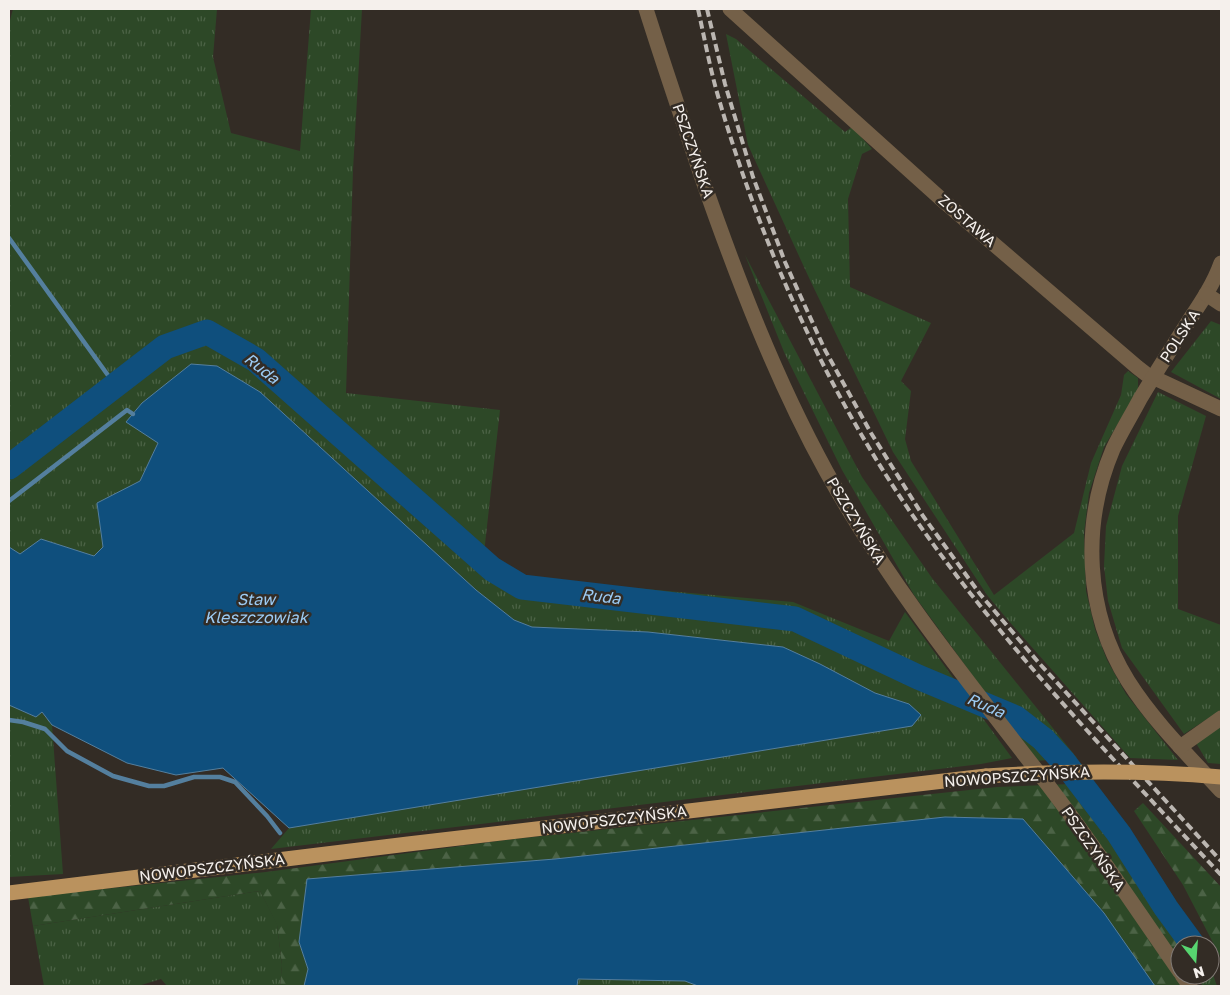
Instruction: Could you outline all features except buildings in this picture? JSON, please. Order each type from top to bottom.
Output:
[{"type":"main road","name":"NOWOPSZCZYŃSKA","points":[[9,892],[986,776],[1106,771],[1160,772],[1221,777]]},
{"type":"street","name":"PSZCZYŃSKA","points":[[646,9],[666,73],[720,228],[767,352],[826,470],[883,565],[973,688],[1050,788],[1170,958]]},
{"type":"street","name":"ZOSTAWA","points":[[730,9],[940,198],[1137,367],[1153,378],[1221,408]]},
{"type":"street","name":"POLSKA","points":[[1221,263],[1206,294],[1153,378],[1114,448],[1103,477],[1093,524],[1092,573],[1100,614],[1116,659],[1136,692],[1157,720],[1221,791]]},
{"type":"street","name":"POLSKA","points":[[1206,294],[1221,304]]},
{"type":"street","points":[[1180,746],[1221,718]]},
{"type":"green space","points":[[13,9],[217,9],[213,57],[231,133],[300,151],[311,9],[362,9],[353,170],[346,393],[500,410],[484,553],[521,578],[793,602],[889,641],[905,612],[1012,758],[981,764],[271,849],[289,828],[912,726],[920,715],[909,704],[875,693],[783,647],[648,632],[532,627],[514,620],[476,590],[260,392],[217,366],[142,403],[126,422],[158,442],[140,481],[97,503],[103,547],[94,556],[41,539],[20,554],[9,547],[9,24]]},
{"type":"green space","points":[[726,34],[736,39],[845,132],[852,127],[872,149],[862,154],[848,199],[850,287],[931,323],[901,381],[911,391],[905,439],[911,461],[994,595],[1074,533],[1091,463],[1121,395],[1124,375],[1128,371],[1138,378],[1138,390],[1104,447],[1089,493],[1084,533],[1086,591],[1095,629],[1107,660],[1126,694],[1178,760],[1130,758],[987,595],[893,452],[810,280],[748,145]]},
{"type":"green space","points":[[745,255],[862,477],[932,578],[1077,758],[1035,761],[914,595],[842,470],[784,352]]},
{"type":"green space","points":[[1211,321],[1221,325],[1221,399],[1171,372]]},
{"type":"green space","points":[[1158,392],[1206,416],[1178,516],[1178,609],[1221,625],[1221,710],[1184,734],[1122,648],[1108,601],[1104,566],[1106,526],[1122,466]]},
{"type":"green space","points":[[9,705],[35,717],[41,712],[52,725],[63,874],[9,877]]},
{"type":"green space","points":[[1221,726],[1221,764],[1208,763],[1196,743]]},
{"type":"green space","points":[[1094,783],[1151,862],[1197,935],[1170,935],[1170,985],[1181,986],[1155,986],[1104,913],[1023,819],[945,817],[555,859],[307,879],[299,942],[308,969],[304,986],[280,986],[282,965],[277,925],[260,891],[33,926],[28,897],[266,872],[506,840],[997,787]]},
{"type":"green space","points":[[1143,803],[1221,887],[1221,958],[1220,935],[1209,935],[1183,885],[1134,811]]},
{"type":"green space","points":[[260,891],[277,924],[282,965],[280,986],[167,986],[161,979],[138,986],[44,986],[33,926]]},
{"type":"green space","points":[[577,979],[685,981],[698,986],[577,986]]},
{"type":"water","name":"Staw Kleszczowiak","points":[[191,364],[217,366],[260,392],[476,590],[514,620],[532,627],[648,632],[783,647],[875,693],[909,704],[921,715],[912,726],[289,828],[223,768],[176,775],[127,763],[52,725],[42,712],[36,717],[9,705],[9,547],[20,554],[41,539],[94,556],[103,547],[97,503],[140,481],[158,443],[126,422],[142,403]]},
{"type":"water","points":[[945,817],[1023,819],[1104,913],[1155,986],[698,986],[685,981],[578,979],[577,986],[304,986],[308,969],[299,942],[307,879],[555,859]]},
{"type":"waterway","points":[[9,238],[115,385]]},
{"type":"waterway","name":"Ruda","points":[[9,467],[165,347],[207,332],[256,360],[492,569],[522,587],[795,619],[918,677],[1016,718],[1043,739],[1064,762],[1119,834],[1166,908],[1186,935]]},
{"type":"waterway","points":[[9,501],[127,410],[133,414]]},
{"type":"waterway","points":[[9,720],[45,729],[67,751],[113,776],[149,786],[164,786],[194,777],[220,777],[235,782],[280,833]]},
{"type":"railway","points":[[698,9],[713,79],[753,203],[799,315],[825,369],[854,422],[918,523],[988,616],[1102,747],[1221,875]]},
{"type":"railway","points":[[707,9],[725,84],[753,177],[785,262],[825,350],[871,433],[923,516],[980,594],[1039,663],[1221,861]]}]
